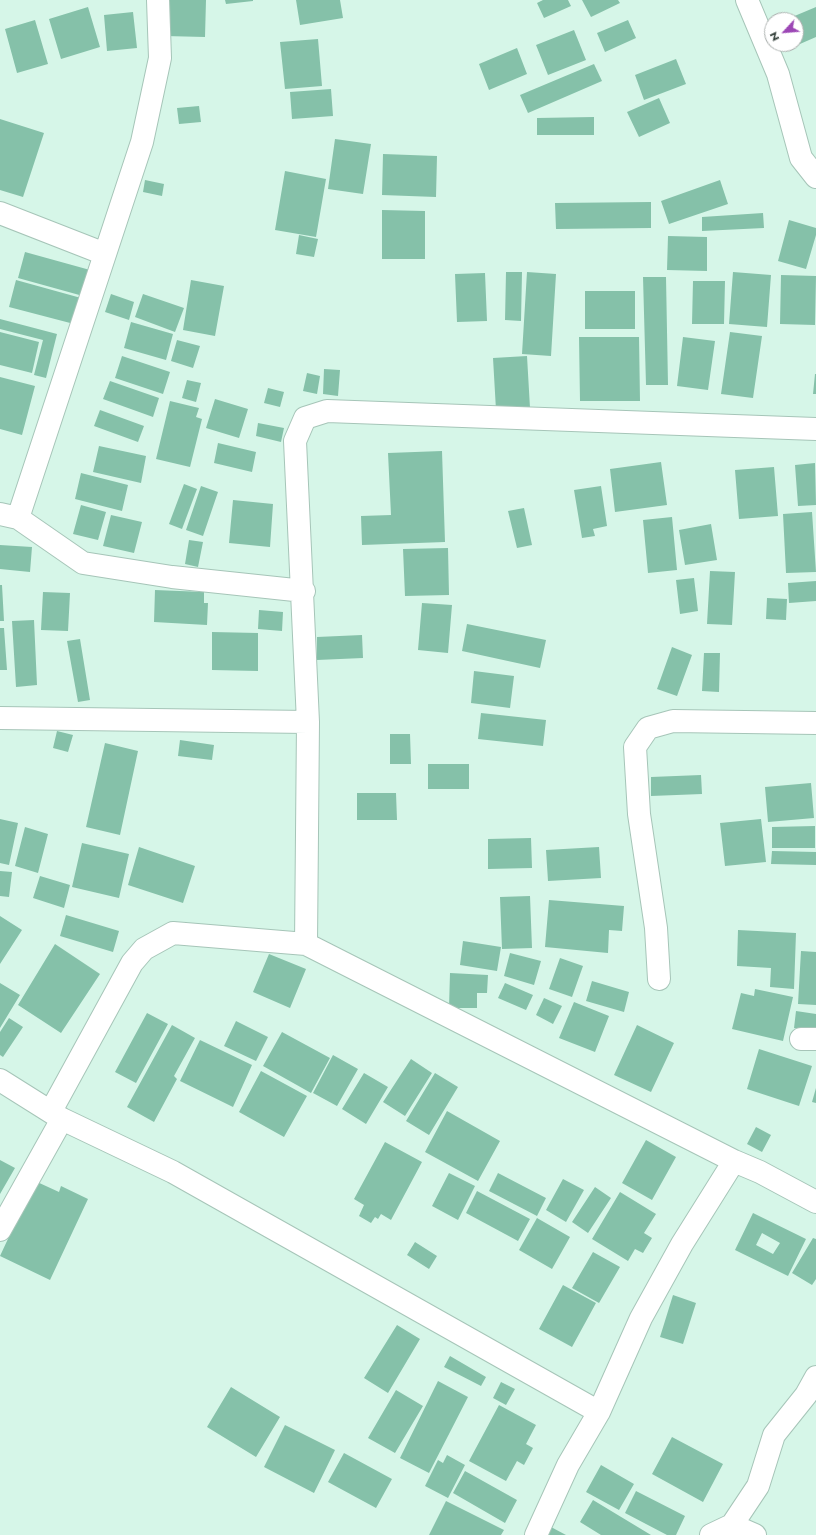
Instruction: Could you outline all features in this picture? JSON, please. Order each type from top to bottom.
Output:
[{"type":"street","points":[[158,0],[160,58],[142,142],[105,254],[9,516],[83,563],[172,577],[304,591]]},
{"type":"street","points":[[747,0],[778,74],[801,158],[816,177]]},
{"type":"street","points":[[0,214],[105,254]]},
{"type":"street","points":[[306,944],[308,722],[304,591],[295,441],[305,418],[326,411],[816,429]]},
{"type":"street","points":[[0,718],[308,722]]},
{"type":"street","points":[[659,979],[656,928],[638,814],[636,747],[648,728],[673,721],[816,723]]},
{"type":"street","points":[[0,1230],[132,963],[144,949],[173,933],[306,944],[734,1161],[760,1172],[816,1202]]},
{"type":"street","points":[[0,1080],[57,1115],[173,1172],[599,1412]]},
{"type":"street","points":[[536,1535],[568,1465],[599,1412],[641,1318],[682,1244],[734,1161]]},
{"type":"street","points":[[711,1535],[732,1525],[758,1486],[774,1435],[806,1395],[816,1377]]},
{"type":"street","points":[[732,1525],[755,1535]]},
{"type":"building","points":[[165,0],[206,0],[205,37],[165,36]]},
{"type":"building","points":[[225,0],[253,0],[253,1],[226,4]]},
{"type":"building","points":[[296,0],[340,0],[343,18],[300,25]]},
{"type":"building","points":[[543,0],[568,0],[571,6],[544,18],[537,3]]},
{"type":"building","points":[[582,0],[618,0],[620,3],[591,17]]},
{"type":"building","points":[[88,7],[100,47],[61,59],[49,19]]},
{"type":"building","points":[[816,7],[816,37],[804,42],[804,12]]},
{"type":"building","points":[[133,12],[137,48],[107,51],[104,15]]},
{"type":"building","points":[[35,20],[48,64],[17,73],[5,29]]},
{"type":"building","points":[[628,20],[636,38],[605,52],[597,33]]},
{"type":"building","points":[[574,30],[586,60],[548,75],[536,45]]},
{"type":"building","points":[[318,39],[322,86],[285,89],[280,42]]},
{"type":"building","points":[[517,48],[527,74],[489,90],[479,64]]},
{"type":"building","points":[[676,59],[686,84],[644,100],[635,75]]},
{"type":"building","points":[[594,64],[602,81],[528,113],[520,95]]},
{"type":"building","points":[[331,89],[333,116],[292,119],[290,92]]},
{"type":"building","points":[[659,98],[670,123],[639,137],[627,112]]},
{"type":"building","points":[[199,106],[201,122],[179,124],[177,108]]},
{"type":"building","points":[[594,117],[594,135],[537,135],[537,118]]},
{"type":"building","points":[[0,119],[44,133],[23,197],[0,190]]},
{"type":"building","points":[[335,139],[371,144],[363,194],[328,189]]},
{"type":"building","points":[[383,154],[437,156],[436,197],[382,195]]},
{"type":"building","points":[[285,171],[326,179],[316,237],[275,230]]},
{"type":"building","points":[[145,180],[164,184],[162,196],[143,192]]},
{"type":"building","points":[[720,180],[728,204],[669,224],[661,201]]},
{"type":"building","points":[[651,202],[651,228],[556,229],[555,203]]},
{"type":"building","points":[[382,210],[425,211],[425,259],[382,259]]},
{"type":"building","points":[[763,213],[764,228],[702,231],[702,217]]},
{"type":"building","points":[[789,220],[816,228],[816,235],[806,269],[778,261]]},
{"type":"building","points":[[299,235],[318,239],[314,257],[296,254]]},
{"type":"building","points":[[668,236],[707,237],[707,271],[667,270]]},
{"type":"building","points":[[25,252],[90,270],[83,296],[18,278]]},
{"type":"building","points":[[506,272],[522,272],[521,321],[505,320]]},
{"type":"building","points":[[527,272],[556,274],[551,356],[522,354]]},
{"type":"building","points":[[733,272],[771,275],[767,327],[729,324]]},
{"type":"building","points":[[485,273],[487,321],[457,322],[455,274]]},
{"type":"building","points":[[781,275],[816,276],[815,325],[780,324]]},
{"type":"building","points":[[643,277],[666,277],[668,385],[646,385]]},
{"type":"building","points":[[16,280],[81,298],[74,324],[9,307]]},
{"type":"building","points":[[191,280],[224,286],[215,336],[183,330]]},
{"type":"building","points":[[693,281],[725,281],[724,324],[692,324]]},
{"type":"building","points":[[585,291],[635,291],[635,329],[585,329]]},
{"type":"building","points":[[111,294],[134,302],[129,320],[105,312]]},
{"type":"building","points":[[143,294],[184,308],[175,332],[135,317]]},
{"type":"building","points":[[0,319],[57,334],[46,378],[34,375],[43,340],[0,329]]},
{"type":"building","points":[[131,322],[173,334],[166,360],[124,348]]},
{"type":"building","points":[[0,332],[39,342],[32,373],[0,365]]},
{"type":"building","points":[[730,332],[762,336],[753,398],[721,394]]},
{"type":"building","points":[[579,337],[639,337],[640,401],[580,401]]},
{"type":"building","points":[[683,337],[715,341],[708,390],[677,386]]},
{"type":"building","points":[[177,340],[200,346],[193,368],[171,361]]},
{"type":"building","points":[[122,356],[170,372],[163,394],[115,378]]},
{"type":"building","points":[[527,356],[530,408],[496,410],[493,358]]},
{"type":"building","points":[[324,369],[340,370],[338,396],[323,394]]},
{"type":"building","points":[[307,373],[320,376],[317,394],[303,391]]},
{"type":"building","points":[[815,374],[816,394],[813,394]]},
{"type":"building","points":[[0,377],[35,386],[22,435],[0,429]]},
{"type":"building","points":[[187,380],[201,383],[196,402],[182,398]]},
{"type":"building","points":[[110,381],[159,398],[153,417],[103,399]]},
{"type":"building","points":[[268,388],[284,392],[280,407],[264,403]]},
{"type":"building","points":[[215,399],[248,409],[239,438],[206,428]]},
{"type":"building","points":[[170,401],[199,408],[196,417],[202,419],[190,467],[156,459]]},
{"type":"building","points":[[100,410],[144,426],[138,442],[94,426]]},
{"type":"building","points":[[258,423],[284,428],[281,442],[256,436]]},
{"type":"building","points":[[218,443],[256,452],[252,472],[214,463]]},
{"type":"building","points":[[99,446],[146,456],[141,483],[93,472]]},
{"type":"building","points":[[442,451],[445,542],[362,545],[361,516],[391,515],[388,453]]},
{"type":"building","points":[[661,462],[667,505],[615,512],[610,469]]},
{"type":"building","points":[[815,463],[816,505],[798,506],[795,465]]},
{"type":"building","points":[[774,467],[778,516],[739,519],[735,470]]},
{"type":"building","points":[[81,473],[128,485],[122,511],[75,499]]},
{"type":"building","points":[[184,484],[197,489],[182,529],[169,524]]},
{"type":"building","points":[[201,486],[218,492],[203,536],[186,530]]},
{"type":"building","points":[[601,486],[607,526],[593,529],[595,536],[582,538],[574,490]]},
{"type":"building","points":[[233,500],[273,504],[270,547],[229,543]]},
{"type":"building","points":[[81,505],[106,512],[98,540],[73,534]]},
{"type":"building","points":[[524,508],[532,545],[517,548],[508,511]]},
{"type":"building","points":[[812,512],[816,572],[786,573],[783,514]]},
{"type":"building","points":[[111,515],[142,522],[134,553],[103,546]]},
{"type":"building","points":[[672,517],[677,570],[648,573],[643,520]]},
{"type":"building","points":[[711,524],[717,560],[685,565],[679,530]]},
{"type":"building","points":[[189,540],[203,542],[198,567],[185,564]]},
{"type":"building","points":[[0,545],[32,547],[30,572],[0,569]]},
{"type":"building","points":[[448,548],[449,595],[405,596],[403,549]]},
{"type":"building","points":[[710,571],[735,572],[732,625],[707,624]]},
{"type":"building","points":[[694,578],[698,611],[680,614],[676,580]]},
{"type":"building","points":[[816,581],[816,601],[789,603],[788,583]]},
{"type":"building","points":[[0,585],[2,585],[4,621],[0,621]]},
{"type":"building","points":[[155,590],[204,592],[204,603],[208,603],[207,625],[154,622]]},
{"type":"building","points":[[43,592],[70,593],[68,631],[41,630]]},
{"type":"building","points":[[767,598],[787,599],[786,620],[766,619]]},
{"type":"building","points":[[422,603],[452,605],[448,653],[418,650]]},
{"type":"building","points":[[259,610],[283,612],[282,631],[258,629]]},
{"type":"building","points":[[34,620],[37,685],[16,687],[12,621]]},
{"type":"building","points":[[467,624],[546,640],[540,668],[462,651]]},
{"type":"building","points":[[0,628],[4,628],[7,670],[0,670]]},
{"type":"building","points":[[212,632],[258,633],[258,671],[212,670]]},
{"type":"building","points":[[362,635],[363,658],[317,660],[317,637]]},
{"type":"building","points":[[80,639],[90,700],[78,702],[67,641]]},
{"type":"building","points":[[672,647],[692,655],[677,696],[657,689]]},
{"type":"building","points":[[704,653],[720,653],[719,692],[702,691]]},
{"type":"building","points":[[474,671],[514,676],[510,708],[471,703]]},
{"type":"building","points":[[481,713],[546,720],[543,746],[478,739]]},
{"type":"building","points":[[57,731],[73,735],[68,752],[53,748]]},
{"type":"building","points":[[390,734],[410,734],[411,764],[390,764]]},
{"type":"building","points":[[180,740],[214,745],[212,760],[178,756]]},
{"type":"building","points":[[105,743],[138,751],[120,835],[86,827]]},
{"type":"building","points":[[428,764],[469,764],[469,789],[428,789]]},
{"type":"building","points":[[701,775],[702,794],[651,796],[651,777]]},
{"type":"building","points":[[811,783],[814,818],[768,822],[765,787]]},
{"type":"building","points":[[357,793],[396,793],[397,820],[357,820]]},
{"type":"building","points":[[0,819],[18,823],[9,865],[0,863]]},
{"type":"building","points":[[761,819],[766,862],[725,866],[720,823]]},
{"type":"building","points":[[815,826],[815,848],[772,848],[772,827]]},
{"type":"building","points":[[25,827],[48,834],[38,873],[15,866]]},
{"type":"building","points":[[531,838],[532,868],[488,869],[488,839]]},
{"type":"building","points":[[82,843],[129,854],[119,898],[72,887]]},
{"type":"building","points":[[139,847],[195,866],[183,903],[128,885]]},
{"type":"building","points":[[599,847],[601,878],[548,881],[546,850]]},
{"type":"building","points":[[772,851],[816,852],[816,865],[771,864]]},
{"type":"building","points":[[0,871],[12,872],[9,897],[0,896]]},
{"type":"building","points":[[40,876],[70,885],[64,908],[33,898]]},
{"type":"building","points":[[530,896],[532,948],[502,949],[500,897]]},
{"type":"building","points":[[549,900],[624,906],[622,931],[609,930],[608,953],[545,947]]},
{"type":"building","points":[[66,915],[119,931],[113,952],[60,936]]},
{"type":"building","points":[[0,916],[22,930],[0,964]]},
{"type":"building","points":[[738,930],[796,933],[794,989],[770,987],[771,968],[737,966]]},
{"type":"building","points":[[463,941],[501,947],[497,971],[460,965]]},
{"type":"building","points":[[55,944],[100,974],[61,1033],[18,1005]]},
{"type":"building","points":[[801,951],[816,952],[816,1005],[798,1004]]},
{"type":"building","points":[[510,953],[541,961],[534,985],[504,976]]},
{"type":"building","points":[[269,954],[306,969],[290,1008],[253,992]]},
{"type":"building","points":[[560,958],[583,966],[572,997],[549,989]]},
{"type":"building","points":[[450,973],[488,975],[487,993],[477,993],[477,1008],[449,1008]]},
{"type":"building","points":[[592,981],[629,992],[624,1012],[586,1001]]},
{"type":"building","points":[[0,983],[20,995],[0,1028]]},
{"type":"building","points":[[505,983],[533,995],[526,1010],[498,998]]},
{"type":"building","points":[[755,989],[793,997],[783,1041],[732,1029],[741,993],[754,996]]},
{"type":"building","points":[[544,998],[562,1006],[553,1024],[536,1015]]},
{"type":"building","points":[[574,1002],[609,1016],[595,1052],[559,1038]]},
{"type":"building","points":[[796,1011],[816,1014],[816,1031],[794,1028]]},
{"type":"building","points":[[147,1013],[168,1024],[136,1083],[115,1072]]},
{"type":"building","points":[[9,1018],[23,1027],[3,1057],[0,1055],[0,1032]]},
{"type":"building","points":[[236,1021],[268,1037],[256,1061],[224,1046]]},
{"type":"building","points":[[172,1025],[195,1038],[174,1076],[177,1079],[154,1122],[127,1107]]},
{"type":"building","points":[[637,1025],[674,1043],[651,1092],[614,1075]]},
{"type":"building","points":[[282,1032],[330,1058],[311,1093],[263,1066]]},
{"type":"building","points":[[200,1040],[252,1065],[233,1107],[180,1081]]},
{"type":"building","points":[[759,1049],[812,1066],[799,1106],[747,1089]]},
{"type":"building","points":[[333,1055],[358,1069],[337,1106],[313,1093]]},
{"type":"building","points":[[411,1059],[432,1073],[405,1116],[383,1102]]},
{"type":"building","points":[[261,1071],[307,1096],[284,1137],[239,1112]]},
{"type":"building","points":[[364,1073],[388,1087],[366,1124],[342,1109]]},
{"type":"building","points":[[435,1073],[458,1087],[429,1135],[406,1121]]},
{"type":"building","points":[[816,1088],[816,1103],[812,1102]]},
{"type":"building","points":[[447,1111],[500,1141],[478,1181],[425,1152]]},
{"type":"building","points":[[756,1127],[771,1135],[762,1152],[747,1144]]},
{"type":"building","points":[[646,1140],[676,1157],[652,1200],[622,1183]]},
{"type":"building","points":[[385,1142],[422,1162],[391,1220],[381,1214],[378,1219],[375,1217],[371,1223],[359,1216],[364,1205],[354,1199]]},
{"type":"building","points":[[0,1160],[15,1168],[0,1194]]},
{"type":"building","points":[[449,1173],[475,1186],[458,1220],[432,1206]]},
{"type":"building","points":[[498,1173],[546,1198],[537,1216],[489,1191]]},
{"type":"building","points":[[563,1179],[584,1190],[566,1222],[546,1210]]},
{"type":"building","points":[[35,1181],[59,1192],[61,1186],[88,1199],[50,1280],[0,1256]]},
{"type":"building","points":[[595,1187],[611,1198],[588,1233],[572,1222]]},
{"type":"building","points":[[477,1191],[530,1219],[518,1241],[466,1213]]},
{"type":"building","points":[[620,1192],[656,1214],[644,1233],[652,1238],[643,1253],[635,1249],[628,1261],[592,1239]]},
{"type":"building","points":[[753,1213],[806,1239],[788,1276],[735,1250]],"holes":[[[762,1233],[780,1243],[773,1254],[756,1245]]]},
{"type":"building","points":[[537,1218],[570,1237],[552,1269],[519,1250]]},
{"type":"building","points":[[813,1238],[816,1239],[816,1279],[812,1285],[792,1273]]},
{"type":"building","points":[[415,1242],[437,1256],[429,1269],[407,1255]]},
{"type":"building","points":[[593,1252],[620,1267],[599,1303],[572,1288]]},
{"type":"building","points":[[563,1285],[596,1303],[572,1347],[539,1329]]},
{"type":"building","points":[[673,1295],[696,1303],[683,1344],[660,1337]]},
{"type":"building","points":[[397,1325],[420,1339],[388,1393],[364,1378]]},
{"type":"building","points":[[450,1356],[486,1377],[481,1386],[444,1367]]},
{"type":"building","points":[[438,1381],[468,1397],[429,1473],[400,1458]]},
{"type":"building","points":[[501,1382],[515,1389],[506,1405],[493,1398]]},
{"type":"building","points":[[231,1387],[280,1417],[256,1457],[207,1427]]},
{"type":"building","points":[[396,1390],[423,1406],[395,1453],[368,1438]]},
{"type":"building","points":[[499,1405],[536,1425],[526,1444],[533,1448],[524,1465],[517,1461],[506,1481],[469,1461]]},
{"type":"building","points":[[285,1425],[335,1450],[314,1493],[264,1467]]},
{"type":"building","points":[[672,1437],[723,1464],[703,1502],[652,1474]]},
{"type":"building","points":[[344,1453],[392,1479],[376,1508],[328,1482]]},
{"type":"building","points":[[447,1455],[465,1465],[448,1498],[425,1486],[438,1460],[443,1463]]},
{"type":"building","points":[[601,1465],[634,1484],[619,1510],[586,1492]]},
{"type":"building","points":[[465,1471],[517,1500],[505,1523],[453,1493]]},
{"type":"building","points":[[636,1491],[685,1516],[676,1535],[667,1535],[625,1513]]},
{"type":"building","points":[[593,1500],[651,1535],[601,1535],[580,1522]]},
{"type":"building","points":[[446,1501],[504,1530],[501,1535],[429,1535]]},
{"type":"building","points":[[551,1527],[566,1535],[547,1535]]}]
